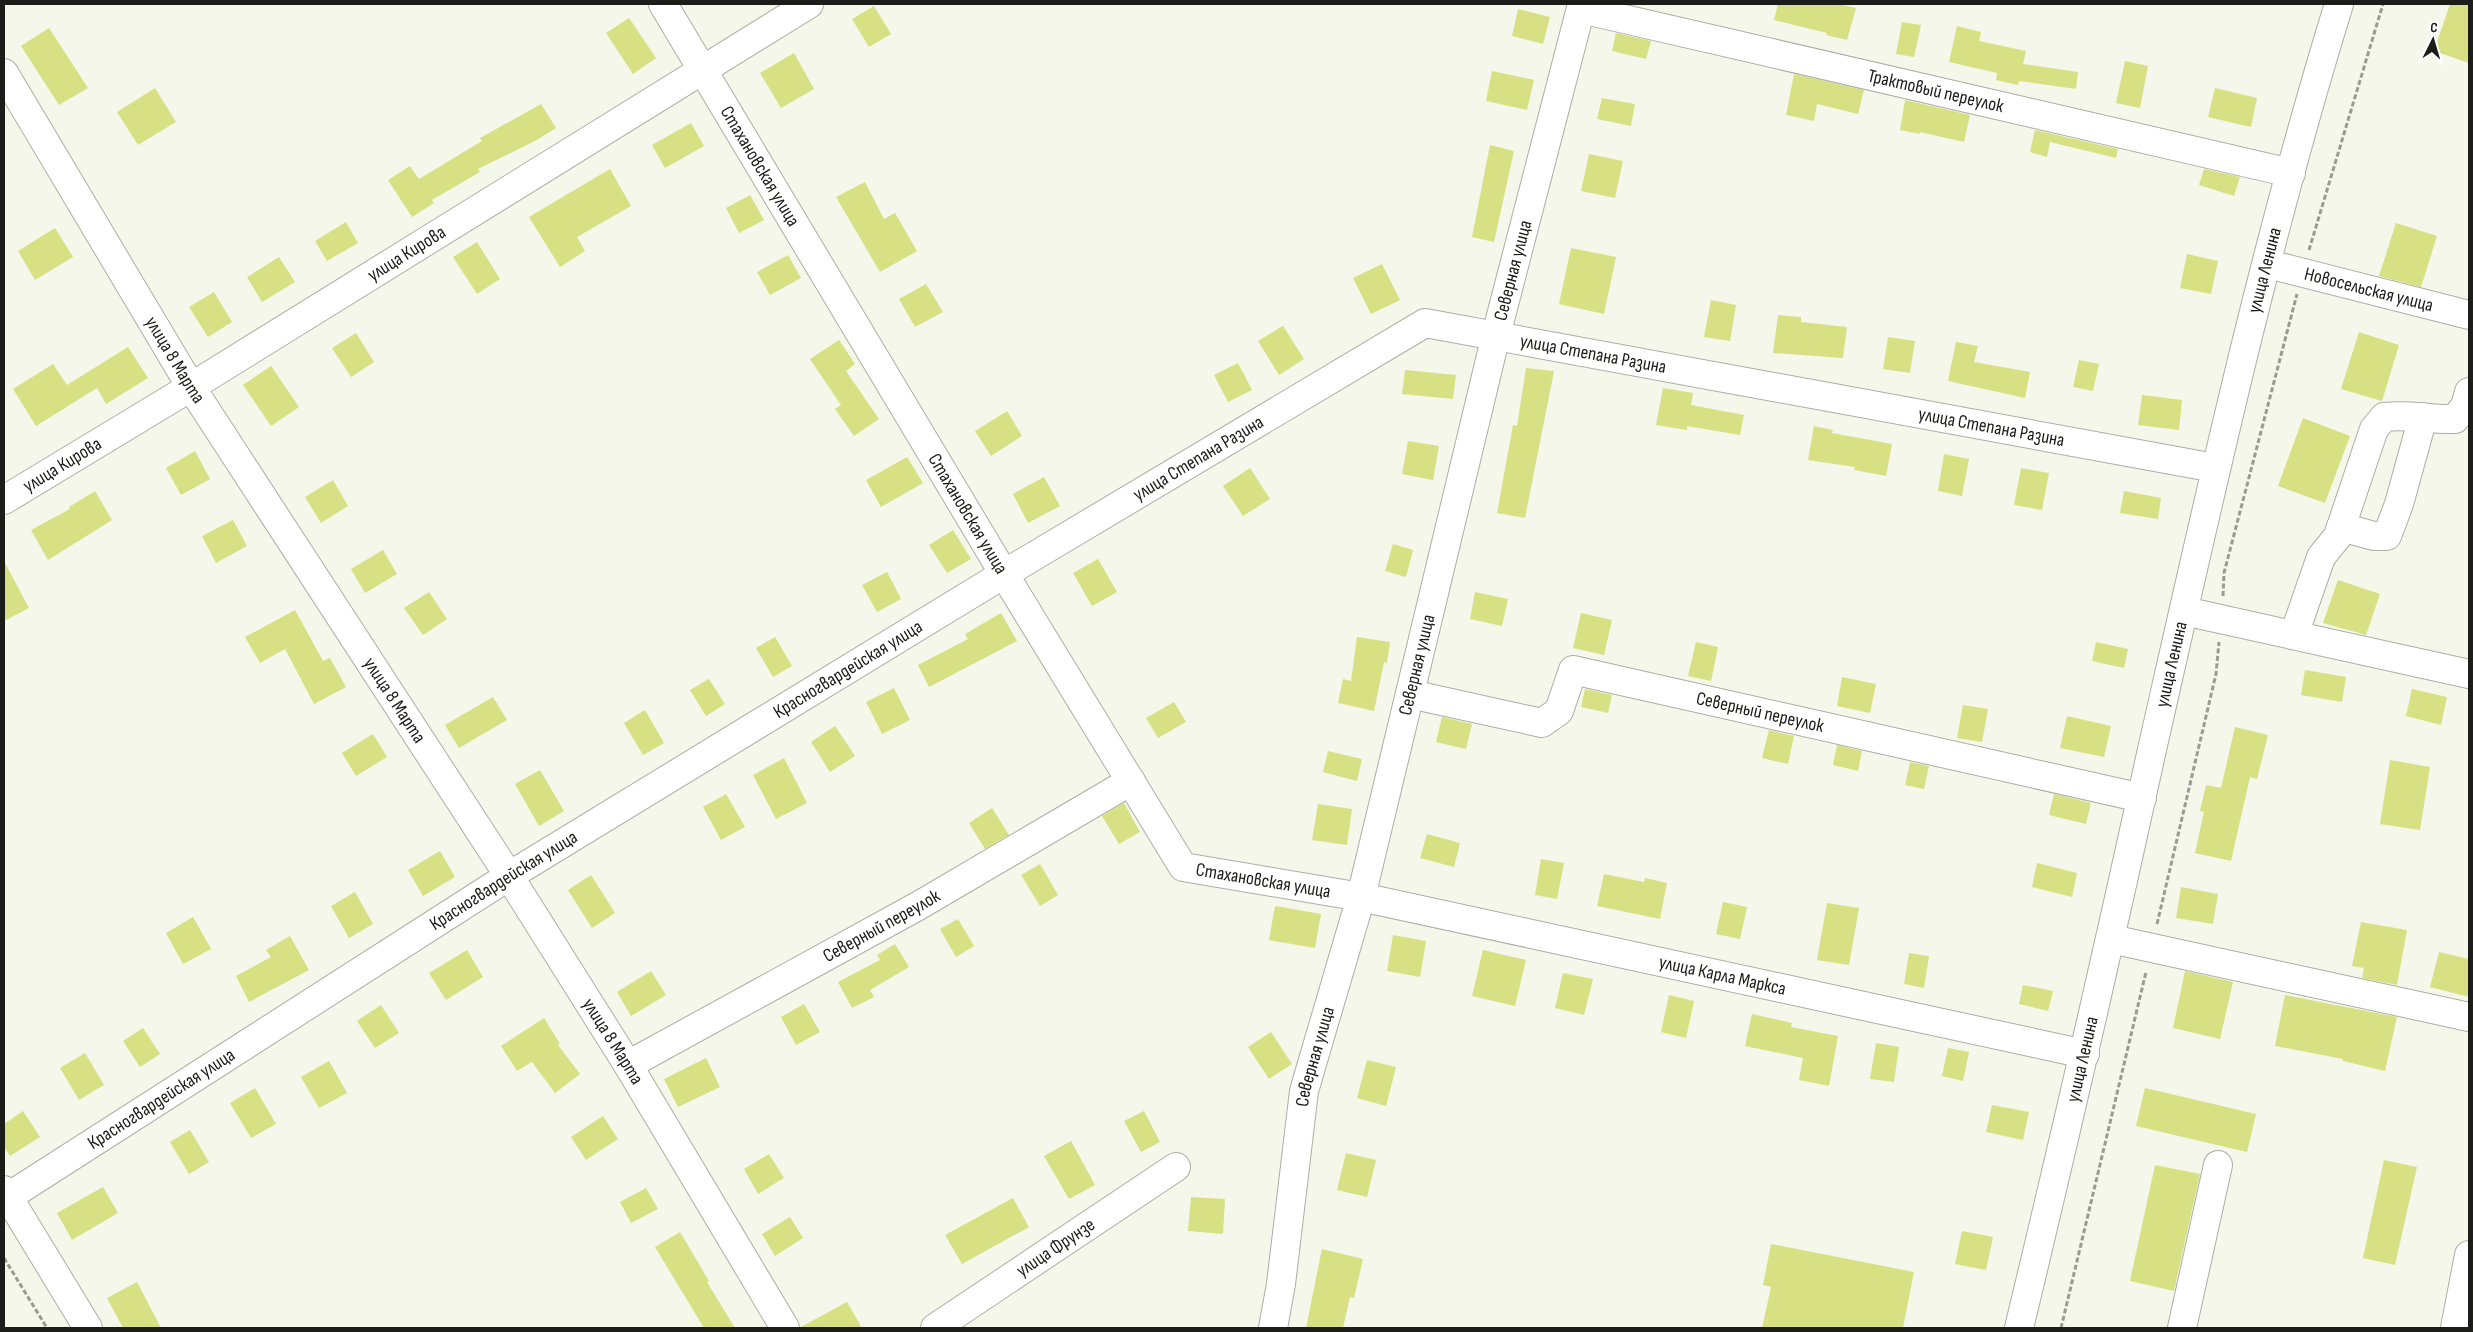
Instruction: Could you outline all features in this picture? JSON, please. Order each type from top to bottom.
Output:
[{"type":"street","name":"Стахановская улица","points":[[663,4],[1004,574],[1183,867],[1360,896]]},
{"type":"street","name":"улица Кирова","points":[[4,500],[191,387],[809,4]]},
{"type":"street","name":"улица Ленина","points":[[2019,1328],[2085,1054],[2215,468],[2311,96],[2339,4]]},
{"type":"street","name":"Трактовый переулок","points":[[1581,6],[2291,173]]},
{"type":"street","name":"Северная улица","points":[[1273,1328],[1281,1284],[1304,1091],[1360,896],[1496,335],[1581,6]]},
{"type":"street","name":"улица 8 Марта","points":[[4,73],[191,387],[509,876],[628,1065],[785,1328]]},
{"type":"street","name":"Новосельская улица","points":[[2268,264],[2469,315]]},
{"type":"street","name":"улица Степана Разина","points":[[1004,574],[1425,323],[2215,468]]},
{"type":"street","points":[[2294,635],[2320,557],[2338,536],[2374,429],[2384,417],[2407,414],[2436,420],[2455,419],[2465,406],[2469,392]]},
{"type":"street","points":[[2341,526],[2374,536],[2387,536],[2399,504],[2423,418]]},
{"type":"street","name":"Красногвардейская улица","points":[[6,1193],[509,876],[1004,574]]},
{"type":"street","points":[[2184,611],[2469,674]]},
{"type":"street","name":"Северный переулок","points":[[1410,694],[1542,723],[1559,711],[1574,670],[2142,798]]},
{"type":"street","name":"Северный переулок","points":[[628,1065],[918,906],[1131,781]]},
{"type":"street","name":"улица Карла Маркса","points":[[1360,896],[2085,1054]]},
{"type":"street","points":[[2110,938],[2469,1017]]},
{"type":"street","points":[[2182,1328],[2218,1165]]},
{"type":"street","name":"улица Фрунзе","points":[[935,1328],[1176,1167]]},
{"type":"street","points":[[6,1193],[88,1328]]},
{"type":"street","points":[[2455,1328],[2469,1255]]},
{"type":"path","points":[[2061,1328],[2216,674],[2224,573],[2302,272],[2383,4]]},
{"type":"path","points":[[4,1258],[47,1328]]},
{"type":"building","points":[[1778,4],[1838,4],[1856,8],[1847,40],[1774,20]]},
{"type":"building","points":[[2450,4],[2469,4],[2469,63],[2434,51]]},
{"type":"building","points":[[874,6],[891,34],[869,47],[852,19]]},
{"type":"building","points":[[1518,9],[1550,17],[1543,44],[1512,36]]},
{"type":"building","points":[[629,18],[656,58],[633,74],[606,33]]},
{"type":"building","points":[[1902,22],[1921,25],[1914,57],[1896,54]]},
{"type":"building","points":[[1957,26],[1981,32],[1979,41],[2026,51],[2023,64],[2078,72],[2076,89],[2019,81],[2018,85],[1996,80],[1997,73],[1949,62]]},
{"type":"building","points":[[49,28],[88,88],[59,105],[21,46]]},
{"type":"building","points":[[1616,33],[1651,41],[1646,59],[1612,51]]},
{"type":"building","points":[[794,53],[814,89],[781,108],[760,73]]},
{"type":"building","points":[[2125,61],[2148,66],[2140,108],[2116,103]]},
{"type":"building","points":[[1492,71],[1534,80],[1527,110],[1486,101]]},
{"type":"building","points":[[1794,74],[1864,90],[1858,114],[1817,104],[1814,121],[1786,115]]},
{"type":"building","points":[[155,88],[176,122],[138,145],[117,112]]},
{"type":"building","points":[[2215,88],[2257,98],[2251,127],[2208,117]]},
{"type":"building","points":[[1602,98],[1635,104],[1631,126],[1597,119]]},
{"type":"building","points":[[1905,100],[1970,115],[1964,142],[1920,132],[1920,134],[1900,130]]},
{"type":"building","points":[[541,104],[556,128],[535,141],[478,169],[480,172],[432,200],[434,203],[412,217],[388,180],[410,166],[419,179],[482,141],[480,138]]},
{"type":"building","points":[[691,123],[704,146],[665,168],[652,145]]},
{"type":"building","points":[[2035,130],[2118,149],[2116,158],[2050,142],[2047,157],[2030,152]]},
{"type":"building","points":[[1490,145],[1514,151],[1494,242],[1472,237]]},
{"type":"building","points":[[1589,154],[1623,161],[1615,198],[1581,191]]},
{"type":"building","points":[[610,169],[631,206],[577,237],[585,251],[560,267],[529,217]]},
{"type":"building","points":[[2204,169],[2240,177],[2234,196],[2199,185]]},
{"type":"building","points":[[865,182],[884,219],[895,213],[917,251],[880,272],[836,197]]},
{"type":"building","points":[[750,195],[764,220],[739,233],[726,208]]},
{"type":"building","points":[[346,222],[358,243],[327,261],[315,241]]},
{"type":"building","points":[[2396,223],[2437,236],[2421,287],[2379,276]]},
{"type":"building","points":[[55,228],[73,257],[35,280],[18,251]]},
{"type":"building","points":[[477,242],[500,279],[477,294],[453,257]]},
{"type":"building","points":[[1571,248],[1616,257],[1604,314],[1559,304]]},
{"type":"building","points":[[2187,254],[2218,261],[2211,294],[2180,288]]},
{"type":"building","points":[[788,255],[801,278],[770,295],[757,272]]},
{"type":"building","points":[[279,257],[295,282],[262,302],[247,277]]},
{"type":"building","points":[[1382,264],[1400,300],[1371,314],[1353,278]]},
{"type":"building","points":[[926,284],[943,312],[915,327],[899,299]]},
{"type":"building","points":[[214,292],[232,322],[208,337],[189,307]]},
{"type":"building","points":[[1711,300],[1736,305],[1730,341],[1704,337]]},
{"type":"building","points":[[1778,315],[1801,317],[1801,322],[1847,327],[1843,358],[1773,353]]},
{"type":"building","points":[[1283,326],[1304,359],[1279,375],[1258,341]]},
{"type":"building","points":[[2359,332],[2399,345],[2382,401],[2341,389]]},
{"type":"building","points":[[356,333],[374,362],[351,377],[332,348]]},
{"type":"building","points":[[1888,337],[1915,341],[1910,373],[1883,369]]},
{"type":"building","points":[[839,340],[855,364],[846,371],[879,419],[854,436],[835,409],[841,405],[810,359]]},
{"type":"building","points":[[1956,342],[1978,346],[1974,362],[2030,372],[2025,398],[1948,381]]},
{"type":"building","points":[[128,347],[148,378],[106,404],[97,388],[36,426],[13,389],[53,364],[67,385]]},
{"type":"building","points":[[2079,360],[2099,364],[2093,391],[2073,387]]},
{"type":"building","points":[[1238,363],[1252,390],[1228,402],[1214,375]]},
{"type":"building","points":[[271,366],[299,407],[271,426],[243,385]]},
{"type":"building","points":[[1526,368],[1554,371],[1525,518],[1497,513],[1513,425],[1517,426]]},
{"type":"building","points":[[1405,370],[1456,375],[1453,399],[1402,394]]},
{"type":"building","points":[[1663,388],[1693,393],[1691,405],[1744,415],[1740,435],[1687,426],[1687,430],[1656,425]]},
{"type":"building","points":[[2142,395],[2182,400],[2179,430],[2138,425]]},
{"type":"building","points":[[1007,411],[1022,436],[991,456],[975,431]]},
{"type":"building","points":[[2303,418],[2350,436],[2325,503],[2278,486]]},
{"type":"building","points":[[1814,426],[1833,430],[1832,433],[1892,444],[1886,476],[1854,470],[1855,467],[1808,460]]},
{"type":"building","points":[[1408,441],[1439,446],[1433,480],[1402,474]]},
{"type":"building","points":[[195,451],[210,479],[181,495],[166,468]]},
{"type":"building","points":[[1944,454],[1969,459],[1962,496],[1938,491]]},
{"type":"building","points":[[907,457],[923,483],[881,507],[866,480]]},
{"type":"building","points":[[1250,468],[1270,499],[1243,516],[1223,486]]},
{"type":"building","points":[[2021,468],[2049,473],[2042,510],[2014,505]]},
{"type":"building","points":[[1044,477],[1060,506],[1028,523],[1013,494]]},
{"type":"building","points":[[333,480],[348,506],[321,523],[305,497]]},
{"type":"building","points":[[95,491],[112,520],[48,560],[31,530],[70,509],[69,507]]},
{"type":"building","points":[[2124,491],[2161,498],[2158,519],[2120,513]]},
{"type":"building","points":[[233,520],[247,546],[216,563],[202,536]]},
{"type":"building","points":[[953,530],[971,559],[947,573],[929,545]]},
{"type":"building","points":[[1393,544],[1413,550],[1406,577],[1385,571]]},
{"type":"building","points":[[383,550],[397,574],[365,593],[351,569]]},
{"type":"building","points":[[1098,559],[1117,592],[1092,606],[1073,573]]},
{"type":"building","points":[[4,561],[29,608],[4,621]]},
{"type":"building","points":[[887,572],[901,599],[877,612],[862,585]]},
{"type":"building","points":[[2338,580],[2380,594],[2366,635],[2323,623]]},
{"type":"building","points":[[429,592],[447,619],[423,635],[404,608]]},
{"type":"building","points":[[1475,592],[1508,599],[1502,626],[1470,619]]},
{"type":"building","points":[[295,610],[323,661],[330,658],[346,687],[314,704],[285,649],[260,663],[245,637]]},
{"type":"building","points":[[1001,613],[1017,641],[929,687],[918,665],[968,639],[965,634]]},
{"type":"building","points":[[1581,613],[1612,620],[1604,655],[1573,648]]},
{"type":"building","points":[[775,637],[792,666],[773,677],[756,648]]},
{"type":"building","points":[[1357,637],[1390,642],[1387,663],[1384,662],[1374,711],[1338,703],[1343,679],[1351,681]]},
{"type":"building","points":[[1696,642],[1718,647],[1711,681],[1688,676]]},
{"type":"building","points":[[2096,642],[2128,649],[2124,668],[2092,661]]},
{"type":"building","points":[[2305,670],[2346,677],[2342,702],[2301,695]]},
{"type":"building","points":[[1842,677],[1876,684],[1870,713],[1837,706]]},
{"type":"building","points":[[709,679],[725,704],[706,716],[690,690]]},
{"type":"building","points":[[894,688],[910,720],[882,734],[866,702]]},
{"type":"building","points":[[1585,689],[1612,695],[1608,713],[1581,707]]},
{"type":"building","points":[[2412,689],[2447,697],[2441,725],[2406,716]]},
{"type":"building","points":[[493,697],[507,720],[459,748],[445,725]]},
{"type":"building","points":[[1174,702],[1186,722],[1158,738],[1146,718]]},
{"type":"building","points":[[1963,705],[1988,709],[1982,742],[1957,738]]},
{"type":"building","points":[[645,710],[664,743],[643,755],[624,723]]},
{"type":"building","points":[[2067,716],[2111,726],[2104,757],[2060,748]]},
{"type":"building","points":[[1442,717],[1472,724],[1466,749],[1436,742]]},
{"type":"building","points":[[835,726],[855,756],[830,772],[811,742]]},
{"type":"building","points":[[2235,727],[2268,735],[2257,779],[2250,777],[2231,861],[2195,853],[2204,812],[2200,811],[2206,785],[2221,788]]},
{"type":"building","points":[[1769,730],[1794,736],[1788,764],[1762,758]]},
{"type":"building","points":[[373,734],[387,757],[356,776],[342,753]]},
{"type":"building","points":[[1837,745],[1862,751],[1858,771],[1833,765]]},
{"type":"building","points":[[1328,751],[1362,759],[1357,781],[1323,772]]},
{"type":"building","points":[[784,758],[807,803],[776,819],[753,775]]},
{"type":"building","points":[[2390,760],[2430,767],[2420,830],[2380,824]]},
{"type":"building","points":[[1910,762],[1929,766],[1924,789],[1905,785]]},
{"type":"building","points":[[540,770],[564,811],[539,826],[515,784]]},
{"type":"building","points":[[726,794],[745,827],[721,840],[703,807]]},
{"type":"building","points":[[2054,794],[2091,803],[2086,824],[2049,815]]},
{"type":"building","points":[[1124,803],[1140,832],[1119,844],[1102,816]]},
{"type":"building","points":[[1318,804],[1352,809],[1347,845],[1312,840]]},
{"type":"building","points":[[992,808],[1009,835],[985,849],[969,823]]},
{"type":"building","points":[[1427,834],[1460,843],[1454,867],[1420,858]]},
{"type":"building","points":[[440,851],[455,877],[423,896],[408,870]]},
{"type":"building","points":[[1541,859],[1564,863],[1557,899],[1535,895]]},
{"type":"building","points":[[2037,863],[2077,873],[2072,897],[2032,887]]},
{"type":"building","points":[[1040,864],[1058,895],[1040,906],[1021,875]]},
{"type":"building","points":[[1604,874],[1644,882],[1645,878],[1667,883],[1660,919],[1597,906]]},
{"type":"building","points":[[591,875],[615,913],[592,928],[568,890]]},
{"type":"building","points":[[2181,887],[2218,894],[2213,924],[2176,918]]},
{"type":"building","points":[[355,892],[373,924],[349,938],[331,906]]},
{"type":"building","points":[[1723,902],[1747,907],[1740,939],[1716,934]]},
{"type":"building","points":[[1827,903],[1859,908],[1849,965],[1817,960]]},
{"type":"building","points":[[1275,906],[1321,914],[1315,948],[1269,940]]},
{"type":"building","points":[[193,917],[211,949],[183,964],[166,933]]},
{"type":"building","points":[[958,919],[974,946],[956,957],[940,929]]},
{"type":"building","points":[[2361,922],[2407,930],[2397,985],[2362,978],[2364,968],[2352,966]]},
{"type":"building","points":[[1393,935],[1426,941],[1420,977],[1387,971]]},
{"type":"building","points":[[290,936],[309,970],[249,1002],[236,976],[271,957],[266,950]]},
{"type":"building","points":[[895,944],[909,967],[870,990],[874,997],[852,1008],[838,982],[880,960],[877,955]]},
{"type":"building","points":[[467,950],[483,977],[446,1000],[429,973]]},
{"type":"building","points":[[1483,950],[1526,960],[1515,1006],[1472,996]]},
{"type":"building","points":[[2439,952],[2469,959],[2469,997],[2430,987]]},
{"type":"building","points":[[1909,953],[1929,956],[1924,988],[1904,984]]},
{"type":"building","points":[[651,971],[666,995],[631,1016],[617,992]]},
{"type":"building","points":[[2185,971],[2233,982],[2220,1039],[2173,1028]]},
{"type":"building","points":[[1563,973],[1593,979],[1584,1015],[1555,1008]]},
{"type":"building","points":[[2023,985],[2053,991],[2048,1011],[2019,1004]]},
{"type":"building","points":[[1669,995],[1694,1001],[1686,1038],[1661,1032]]},
{"type":"building","points":[[2285,995],[2397,1017],[2385,1071],[2343,1061],[2343,1059],[2275,1046]]},
{"type":"building","points":[[804,1004],[820,1032],[796,1045],[781,1017]]},
{"type":"building","points":[[381,1005],[399,1033],[375,1048],[357,1021]]},
{"type":"building","points":[[1752,1014],[1792,1023],[1791,1027],[1838,1036],[1829,1086],[1799,1080],[1803,1058],[1745,1046]]},
{"type":"building","points":[[544,1018],[560,1044],[558,1045],[580,1074],[555,1093],[532,1062],[517,1071],[501,1046]]},
{"type":"building","points":[[143,1028],[160,1054],[140,1067],[123,1041]]},
{"type":"building","points":[[1271,1032],[1292,1064],[1269,1079],[1248,1047]]},
{"type":"building","points":[[1876,1043],[1899,1047],[1894,1082],[1870,1079]]},
{"type":"building","points":[[1948,1048],[1969,1052],[1963,1081],[1942,1076]]},
{"type":"building","points":[[85,1053],[104,1085],[79,1100],[60,1068]]},
{"type":"building","points":[[706,1058],[720,1087],[678,1107],[664,1079]]},
{"type":"building","points":[[1367,1060],[1396,1067],[1386,1106],[1357,1098]]},
{"type":"building","points":[[329,1061],[347,1093],[319,1108],[301,1077]]},
{"type":"building","points":[[255,1088],[276,1124],[251,1138],[230,1103]]},
{"type":"building","points":[[2145,1088],[2256,1114],[2247,1152],[2136,1126]]},
{"type":"building","points":[[1992,1105],[2029,1112],[2023,1140],[1986,1132]]},
{"type":"building","points":[[23,1111],[40,1137],[10,1156],[4,1147],[4,1124]]},
{"type":"building","points":[[1144,1111],[1160,1142],[1141,1152],[1124,1121]]},
{"type":"building","points":[[603,1116],[618,1139],[586,1160],[571,1137]]},
{"type":"building","points":[[190,1130],[209,1162],[189,1174],[170,1142]]},
{"type":"building","points":[[1071,1141],[1095,1185],[1069,1199],[1044,1156]]},
{"type":"building","points":[[1346,1153],[1376,1160],[1367,1197],[1337,1190]]},
{"type":"building","points":[[769,1154],[784,1178],[758,1194],[744,1169]]},
{"type":"building","points":[[2384,1160],[2417,1167],[2395,1265],[2363,1258]]},
{"type":"building","points":[[2155,1165],[2200,1174],[2174,1291],[2130,1281]]},
{"type":"building","points":[[103,1187],[118,1213],[72,1240],[57,1213]]},
{"type":"building","points":[[646,1188],[658,1209],[631,1223],[620,1202]]},
{"type":"building","points":[[1191,1197],[1225,1199],[1223,1234],[1188,1231]]},
{"type":"building","points":[[1013,1198],[1029,1227],[962,1264],[945,1235]]},
{"type":"building","points":[[790,1217],[803,1238],[775,1256],[762,1234]]},
{"type":"building","points":[[1962,1231],[1993,1237],[1986,1270],[1955,1264]]},
{"type":"building","points":[[680,1232],[735,1328],[704,1328],[655,1247]]},
{"type":"building","points":[[1771,1244],[1914,1272],[1903,1328],[1762,1328],[1771,1287],[1763,1285]]},
{"type":"building","points":[[1322,1249],[1363,1259],[1354,1298],[1350,1297],[1343,1328],[1306,1328]]},
{"type":"building","points":[[137,1282],[161,1328],[123,1328],[107,1298]]},
{"type":"building","points":[[847,1302],[862,1328],[801,1328],[801,1327]]}]
